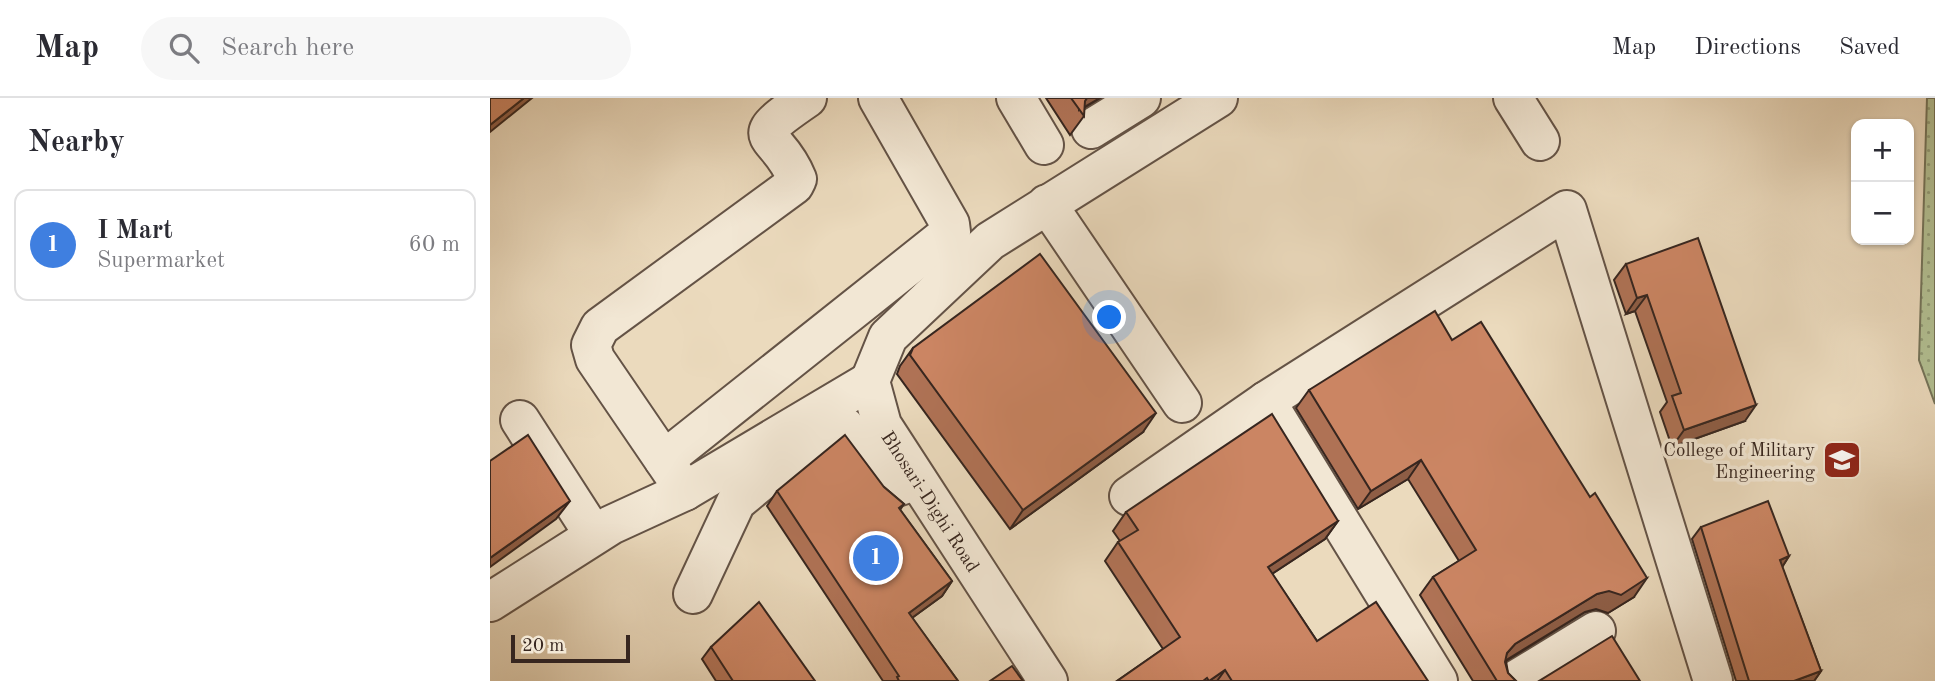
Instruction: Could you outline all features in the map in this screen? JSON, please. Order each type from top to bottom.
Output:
[{"type":"street","points":[[675,475],[595,359],[591,345],[600,327],[794,185],[797,179],[794,171],[769,139],[767,132],[771,123],[807,98]]},
{"type":"street","points":[[490,602],[594,535],[675,475],[951,232],[950,224],[878,98]]},
{"type":"street","points":[[1016,98],[1044,145]]},
{"type":"street","points":[[1091,129],[1141,98]]},
{"type":"street","points":[[675,475],[870,381],[888,337],[990,241],[1218,98]]},
{"type":"street","points":[[1513,98],[1541,141]]},
{"type":"street","points":[[1047,204],[1182,403]]},
{"type":"street","points":[[1129,495],[1266,401],[1567,210],[1713,681]]},
{"type":"street","name":"Bhosari-Dighi Road","points":[[870,381],[882,425],[1048,681]]},
{"type":"street","points":[[1266,401],[1438,681]]},
{"type":"street","points":[[520,419],[594,535]]},
{"type":"street","points":[[693,594],[736,502],[830,424],[845,427],[891,489],[917,480]]},
{"type":"street","points":[[1514,681],[1596,631]]},
{"type":"green space","points":[[1927,98],[1935,98],[1935,404],[1919,360]]},
{"type":"building","points":[[490,98],[524,98],[490,125]]},
{"type":"building","points":[[1071,98],[1087,98],[1084,116]]},
{"type":"building","points":[[1698,238],[1756,405],[1684,430],[1672,396],[1681,393],[1647,295],[1637,298],[1626,264]]},
{"type":"building","points":[[1040,254],[1156,413],[1023,510],[910,355],[913,348]]},
{"type":"building","points":[[1435,311],[1452,340],[1481,322],[1590,497],[1595,493],[1647,578],[1621,595],[1609,591],[1597,594],[1515,644],[1507,653],[1505,662],[1508,673],[1516,681],[1497,681],[1433,577],[1476,550],[1421,460],[1371,491],[1309,390]]},
{"type":"building","points":[[1272,414],[1338,521],[1268,567],[1317,641],[1376,602],[1428,681],[1232,681],[1225,670],[1209,681],[1207,678],[1203,681],[1117,681],[1180,637],[1118,542],[1138,530],[1126,512]]},
{"type":"building","points":[[528,435],[570,501],[490,558],[490,461]]},
{"type":"building","points":[[845,435],[884,487],[904,504],[899,508],[952,581],[909,613],[958,681],[899,681],[899,676],[777,491]]},
{"type":"building","points":[[1768,501],[1789,556],[1780,560],[1821,671],[1794,681],[1749,681],[1701,527]]},
{"type":"building","points":[[759,602],[815,681],[733,681],[711,647]]},
{"type":"building","points":[[1612,636],[1640,681],[1539,681]]},
{"type":"building","points":[[1012,666],[1023,681],[990,681]]},
{"type":"place","name":"College of Military Engineering","points":[[1842,460]]},
{"type":"place","name":"I Mart","points":[[876,558]]}]
